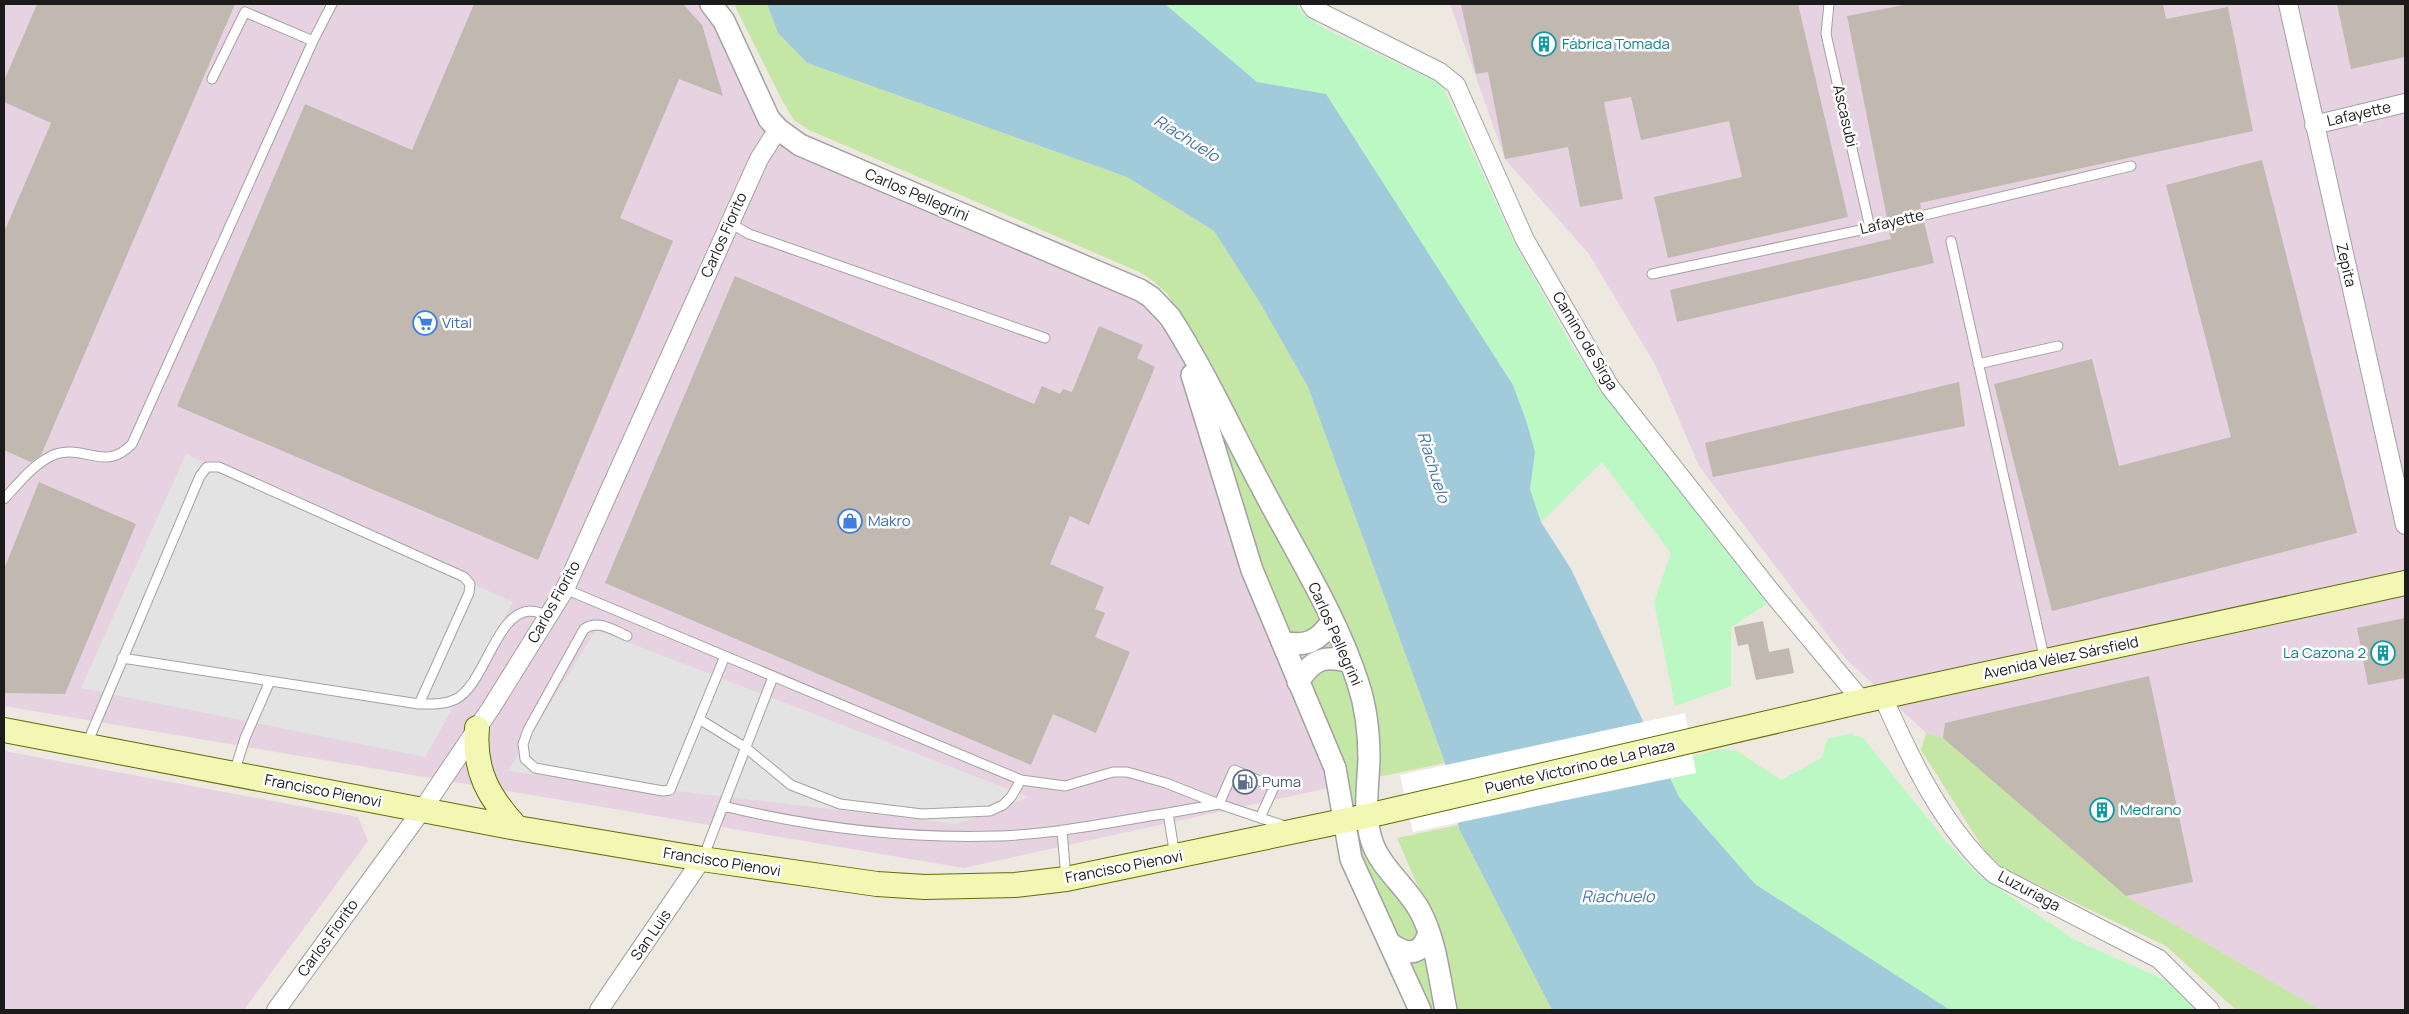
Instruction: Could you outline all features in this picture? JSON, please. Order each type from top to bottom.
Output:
[{"type":"main road","name":"Avenida Vélez Sársfield","points":[[1718,736],[1873,699],[2405,583]]},
{"type":"main road","points":[[477,728],[475,746],[482,780],[500,810],[517,828]]},
{"type":"main road","name":"Francisco Pienovi","points":[[4,730],[517,828],[837,880],[906,886],[1015,886],[1066,879],[1367,816],[1441,798]]},
{"type":"main road","name":"Puente Victorino de La Plaza","points":[[1441,798],[1718,736]]},
{"type":"street","name":"Carlos Pellegrini","points":[[712,4],[724,21],[763,107],[778,129],[800,145],[1140,290],[1161,306],[1178,329],[1332,621],[1350,662],[1358,684],[1367,723],[1369,760],[1366,794],[1367,816],[1376,851],[1419,910],[1429,932],[1446,1010]]},
{"type":"street","name":"Camino de Sirga","points":[[1310,4],[1314,9],[1440,72],[1456,86],[1525,240],[1610,387],[1772,593],[1873,699]]},
{"type":"street","name":"Zepita","points":[[2288,4],[2405,525]]},
{"type":"street","name":"Lafayette","points":[[2314,124],[2405,103]]},
{"type":"street","name":"Carlos Fiorito","points":[[276,1010],[422,810],[477,728],[565,589],[759,159],[778,129]]},
{"type":"street","name":"Carlos Pellegrini","points":[[1178,329],[1250,562],[1335,768],[1351,858],[1420,1010]]},
{"type":"street","points":[[1282,642],[1296,645],[1311,642],[1324,634],[1332,621]]},
{"type":"street","points":[[1298,682],[1307,669],[1319,660],[1335,657],[1350,662]]},
{"type":"street","name":"Luzuriaga","points":[[1873,699],[1907,750],[1930,795],[1981,862],[1994,874],[2159,959],[2210,1010]]},
{"type":"street","name":"San Luis","points":[[599,1010],[702,859]]},
{"type":"street","points":[[1391,944],[1409,952],[1419,949],[1426,942],[1429,932]]},
{"type":"lane","points":[[4,499],[38,466],[55,455],[68,452],[107,459],[122,454],[132,444],[313,41],[332,4]]},
{"type":"lane","name":"Ascasubi","points":[[1829,4],[1826,34],[1870,228]]},
{"type":"lane","points":[[212,79],[245,12],[313,41]]},
{"type":"lane","name":"Lafayette","points":[[1652,274],[1870,228],[2131,166]]},
{"type":"lane","points":[[730,223],[749,234],[1044,338]]},
{"type":"lane","points":[[1951,241],[2045,662]]},
{"type":"lane","points":[[1978,364],[2058,346]]},
{"type":"lane","points":[[86,746],[200,476],[207,467],[219,467],[464,577],[470,584],[469,593],[419,704]]},
{"type":"lane","points":[[565,589],[1021,780],[1065,786],[1112,772],[1127,772],[1158,780],[1219,804],[1297,830]]},
{"type":"lane","points":[[122,658],[419,704],[440,704],[457,699],[470,685],[505,627],[516,614],[530,611],[549,615]]},
{"type":"lane","points":[[627,636],[600,624],[591,624],[584,629],[528,730],[523,744],[525,759],[535,768],[662,791],[670,790],[725,656]]},
{"type":"lane","points":[[702,859],[774,677]]},
{"type":"lane","points":[[234,774],[244,738],[270,681]]},
{"type":"lane","points":[[700,719],[746,748],[791,785],[840,804],[868,809],[947,814],[990,811],[1003,805],[1011,797],[1021,780]]},
{"type":"lane","points":[[1219,804],[1234,770],[1274,787],[1260,818]]},
{"type":"lane","points":[[723,806],[777,819],[859,832],[934,837],[1000,836],[1062,830],[1219,804]]},
{"type":"lane","points":[[1168,813],[1176,857]]},
{"type":"lane","points":[[1062,830],[1066,879]]},
{"type":"shaded area","points":[[4,4],[727,4],[777,109],[795,129],[1147,282],[1168,304],[1378,777],[964,868],[4,706]]},
{"type":"shaded area","points":[[1450,4],[2405,4],[2405,1010],[2320,1010],[2126,896],[1943,738],[1926,733],[1846,659],[1699,466],[1656,366],[1589,254],[1505,159]]},
{"type":"shaded area","points":[[186,454],[513,602],[425,757],[81,688]]},
{"type":"shaded area","points":[[596,630],[1029,797],[957,824],[508,771]]},
{"type":"shaded area","points":[[4,751],[358,817],[368,841],[244,1010],[4,1010]]},
{"type":"green space","points":[[734,4],[767,4],[778,33],[807,63],[1127,177],[1214,231],[1260,303],[1308,387],[1445,763],[1378,777],[1379,726],[1373,696],[1335,612],[1167,293],[1148,277],[1137,271],[809,130],[794,120],[783,102]]},
{"type":"green space","points":[[1165,4],[1296,4],[1302,13],[1322,27],[1442,85],[1514,242],[1572,347],[1613,405],[1767,604],[1731,627],[1731,686],[1675,706],[1654,602],[1671,553],[1602,462],[1541,522],[1530,489],[1535,452],[1513,385],[1326,95],[1257,82]]},
{"type":"green space","points":[[1178,329],[1350,662],[1367,816],[1403,886],[1446,1010],[1420,1010],[1391,944],[1298,682]]},
{"type":"green space","points":[[1926,733],[1943,738],[2126,896],[2320,1010],[2236,1010],[2166,946],[2003,868],[1987,854],[1921,750]]},
{"type":"green space","points":[[1851,734],[1864,739],[1945,840],[1977,874],[2075,940],[2165,980],[2198,1010],[1950,1010],[1755,884],[1679,797],[1669,778],[1696,773],[1693,756],[1721,749],[1737,751],[1781,780],[1822,758],[1829,738]]},
{"type":"green space","points":[[1458,825],[1552,1010],[1458,1010],[1437,930],[1397,838]]},
{"type":"water","name":"Riachuelo","points":[[767,4],[1165,4],[1257,82],[1326,94],[1513,385],[1535,452],[1530,489],[1541,522],[1571,569],[1679,797],[1755,884],[1950,1010],[1552,1010],[1459,829],[1445,763],[1308,387],[1260,303],[1214,231],[1127,177],[807,63],[778,33]]},
{"type":"pier","points":[[1685,713],[1696,773],[1413,832],[1400,775]]},
{"type":"building","points":[[37,4],[235,4],[41,455],[31,462],[4,450],[4,232],[51,123],[4,102],[4,81]]},
{"type":"building","name":"Vital","points":[[474,4],[683,4],[702,25],[723,96],[679,79],[620,218],[673,241],[538,560],[177,406],[305,104],[412,150]]},
{"type":"building","points":[[1461,4],[1798,4],[1848,217],[1668,258],[1654,197],[1742,177],[1729,121],[1641,140],[1631,97],[1604,102],[1623,199],[1580,207],[1568,147],[1505,159],[1488,72],[1476,74]]},
{"type":"building","points":[[1909,4],[2163,4],[2166,19],[2228,7],[2253,131],[1920,203],[1921,209],[1887,218],[1847,16]]},
{"type":"building","points":[[2337,4],[2405,4],[2405,57],[2351,69]]},
{"type":"building","points":[[2262,160],[2357,533],[2052,611],[1994,384],[2092,359],[2119,466],[2231,437],[2166,185]]},
{"type":"building","points":[[1924,222],[1934,263],[1677,322],[1670,290],[1891,239],[1889,230]]},
{"type":"building","name":"Makro","points":[[735,276],[1034,404],[1042,386],[1060,394],[1063,389],[1072,392],[1099,326],[1143,345],[1137,358],[1155,367],[1089,525],[1070,516],[1050,564],[1104,587],[1095,609],[1105,613],[1095,637],[1130,652],[1096,733],[1053,714],[1031,765],[605,583]]},
{"type":"building","points":[[1959,382],[1965,426],[1713,477],[1705,443]]},
{"type":"building","points":[[39,482],[136,524],[65,694],[4,693],[4,569]]},
{"type":"building","name":"La Cazona 2","points":[[2405,618],[2405,678],[2368,685],[2357,628]]},
{"type":"building","points":[[1763,621],[1769,652],[1789,648],[1794,673],[1756,680],[1748,644],[1738,646],[1734,627]]},
{"type":"building","name":"Medrano","points":[[2149,676],[2193,882],[2126,896],[1943,738],[1945,723]]},
{"type":"place","name":"Fábrica Tomada","points":[[1544,44]]},
{"type":"place","name":"Vital","points":[[425,323]]},
{"type":"place","name":"Makro","points":[[850,521]]},
{"type":"place","name":"La Cazona 2","points":[[2383,653]]},
{"type":"place","name":"Puma","points":[[1245,782]]},
{"type":"place","name":"Medrano","points":[[2102,810]]}]
